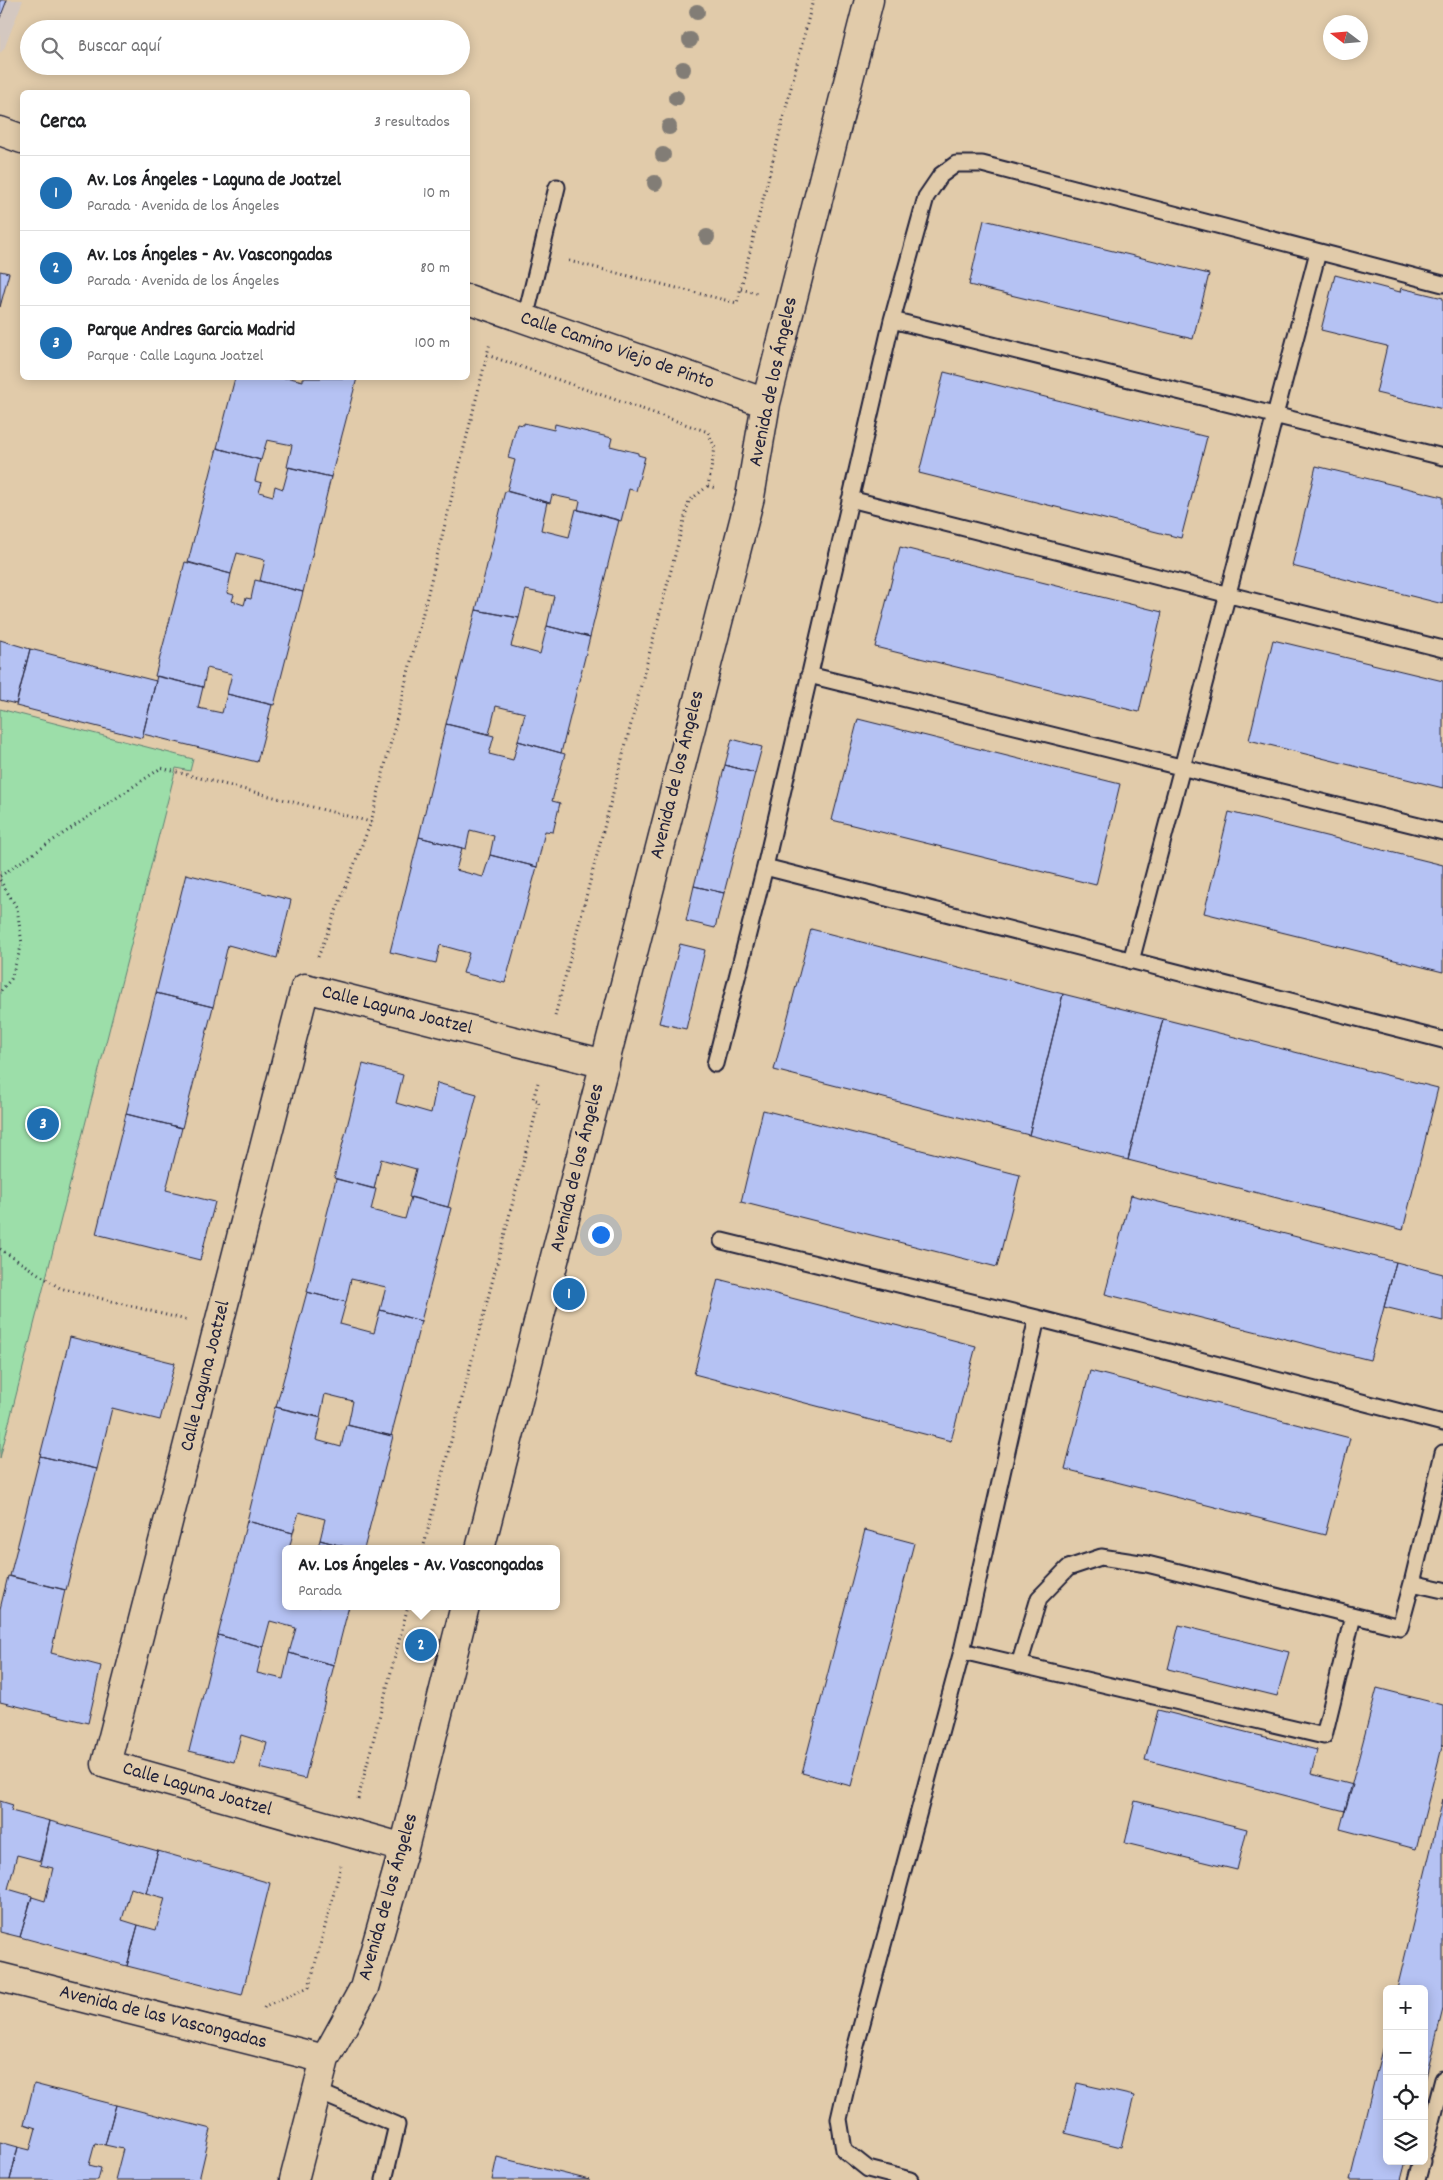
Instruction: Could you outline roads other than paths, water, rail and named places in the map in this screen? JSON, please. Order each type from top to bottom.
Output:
[{"type":"street","name":"Avenida de los Ángeles","points":[[481,1545],[750,497],[766,403],[868,0]]},
{"type":"street","points":[[0,131],[20,138]]},
{"type":"street","name":"Calle Camino Viejo de Pinto","points":[[470,300],[766,403]]},
{"type":"street","name":"Calle Laguna Joatzel","points":[[404,1848],[106,1764],[305,988],[604,1064]]},
{"type":"street","name":"Avenida de los Ángeles","points":[[294,2180],[326,2059],[364,1988],[404,1848],[464,1610]]},
{"type":"street","name":"Avenida de las Vascongadas","points":[[0,1977],[326,2059]]},
{"type":"lane","points":[[716,1064],[765,867],[892,320],[926,197],[941,175],[956,164],[982,164],[1443,284]]},
{"type":"lane","points":[[525,318],[557,187]]},
{"type":"lane","points":[[1131,961],[1318,252]]},
{"type":"lane","points":[[892,320],[1443,457]]},
{"type":"lane","points":[[850,499],[1443,648]]},
{"type":"lane","points":[[809,675],[1443,832]]},
{"type":"lane","points":[[765,867],[1443,1040]]},
{"type":"lane","points":[[722,1241],[1038,1318],[1443,1423]]},
{"type":"lane","points":[[910,2180],[868,2169],[844,2150],[839,2119],[854,2054],[962,1651],[1038,1318]]},
{"type":"lane","points":[[1019,1665],[1039,1598],[1068,1568],[1101,1557],[1147,1564],[1400,1627],[1443,1453]]},
{"type":"lane","points":[[1412,1583],[1443,1590]]},
{"type":"lane","points":[[962,1651],[1324,1736],[1353,1616]]},
{"type":"lane","points":[[1428,2137],[1443,2079]]},
{"type":"lane","points":[[316,2091],[397,2125],[384,2180]]},
{"type":"lane","points":[[1417,2180],[1421,2165]]},
{"type":"place","name":"Parque Andres Garcia Madrid","points":[[43,1124]]},
{"type":"place","name":"Av. Los Ángeles - Laguna de Joatzel","points":[[569,1294]]},
{"type":"place","name":"Av. Los Ángeles - Av. Vascongadas","points":[[421,1645]]}]
